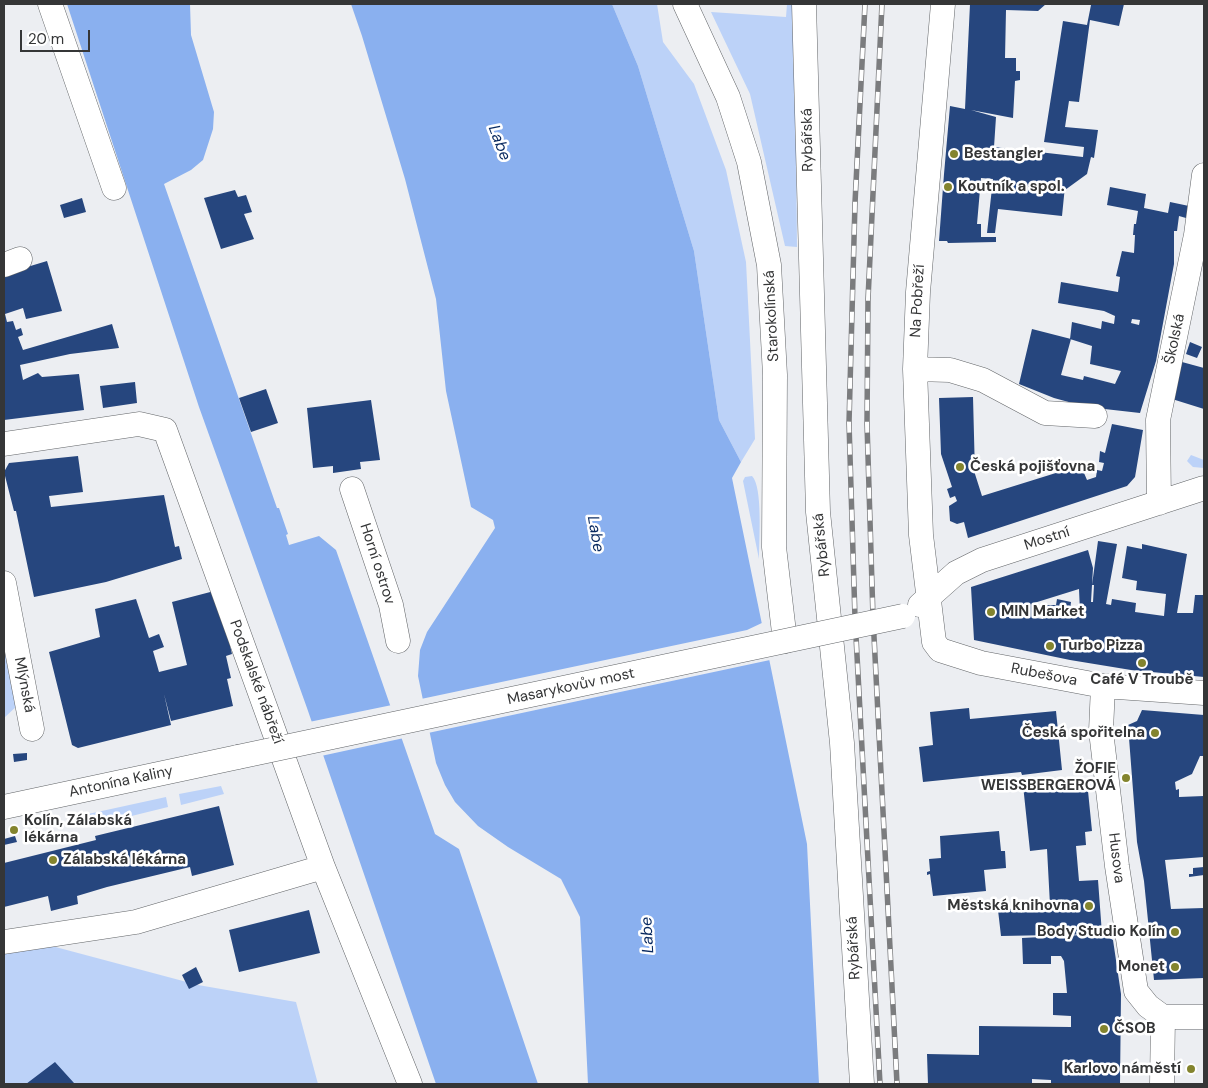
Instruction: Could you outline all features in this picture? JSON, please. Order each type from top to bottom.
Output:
[{"type":"street","points":[[50,4],[114,188]]},
{"type":"street","name":"Starokolínská","points":[[685,4],[728,96],[749,162],[769,265],[775,375],[774,547],[785,641]]},
{"type":"street","name":"Rybářská","points":[[804,4],[818,512],[842,743],[862,1084]]},
{"type":"street","name":"Na Pobřeží","points":[[928,598],[921,535],[916,369],[918,292],[943,4]]},
{"type":"street","name":"Školská","points":[[1159,503],[1158,420],[1196,235],[1204,175]]},
{"type":"street","points":[[916,369],[950,370],[983,380],[1045,413],[1095,416]]},
{"type":"street","name":"Podskalské nábřeží","points":[[4,444],[139,424],[165,430],[323,867],[410,1084]]},
{"type":"street","name":"Horní ostrov","points":[[352,488],[391,605],[398,640]]},
{"type":"street","name":"Mostní","points":[[903,616],[928,598],[956,573],[982,560],[1204,488]]},
{"type":"street","name":"Mlýnská","points":[[4,583],[32,728]]},
{"type":"street","name":"Rubešova","points":[[928,598],[934,642],[940,650],[981,663],[1103,686],[1204,693]]},
{"type":"street","name":"Masarykovův most","points":[[238,757],[903,616]]},
{"type":"street","name":"Husova","points":[[1103,686],[1102,741],[1117,866],[1136,991],[1148,1006],[1163,1017]]},
{"type":"street","name":"Antonína Kaliny","points":[[4,807],[238,757]]},
{"type":"street","points":[[4,942],[136,922],[323,867]]},
{"type":"street","points":[[1162,1084],[1163,1017],[1204,1017]]},
{"type":"shaded area","points":[[612,4],[657,4],[663,42],[694,84],[726,170],[746,262],[755,439],[741,462],[719,420],[694,251],[638,66]]},
{"type":"shaded area","points":[[787,4],[793,4],[795,38],[797,247],[785,246],[750,94],[711,12],[786,17]]},
{"type":"shaded area","points":[[1191,455],[1204,460],[1204,468],[1193,467],[1187,461]]},
{"type":"shaded area","points":[[752,476],[758,491],[759,502],[759,559],[743,481],[745,477]]},
{"type":"shaded area","points":[[4,647],[19,704],[4,718]]},
{"type":"shaded area","points":[[221,786],[224,794],[181,805],[179,794]]},
{"type":"shaded area","points":[[166,797],[168,807],[91,826],[88,814]]},
{"type":"shaded area","points":[[48,945],[198,985],[296,1002],[318,1084],[4,1084],[4,951]]},
{"type":"water","points":[[67,4],[190,4],[191,35],[214,112],[213,129],[203,160],[191,170],[164,184],[277,508],[279,508],[288,534],[286,535],[289,545],[319,536],[336,550],[435,834],[459,849],[538,1084],[436,1084],[307,708],[199,407]]},
{"type":"water","name":"Labe","points":[[351,4],[612,4],[638,66],[694,251],[719,420],[741,462],[732,478],[807,844],[819,1084],[588,1084],[580,917],[561,879],[508,847],[478,826],[455,802],[445,785],[436,763],[418,676],[420,650],[427,632],[495,528],[493,520],[471,507],[446,391],[436,299],[405,179]]},
{"type":"pier","points":[[764,622],[770,660],[428,733],[421,699],[747,630]]},
{"type":"pier","points":[[392,705],[404,738],[321,756],[309,722]]},
{"type":"building","points":[[970,4],[1046,4],[1038,11],[1006,10],[1005,58],[1016,58],[1016,71],[1020,71],[1020,80],[1015,81],[1013,118],[971,110],[996,117],[994,147],[1083,157],[1084,147],[1044,142],[1063,21],[1087,25],[1091,5],[1124,4],[1119,26],[1090,20],[1079,102],[1069,101],[1065,127],[1098,130],[1094,158],[1091,157],[1087,174],[1065,190],[1065,186],[1062,216],[998,209],[995,233],[987,233],[993,179],[981,178],[977,224],[981,224],[981,237],[996,237],[996,242],[948,243],[947,241],[939,241],[950,106],[965,109]]},
{"type":"building","points":[[1110,187],[1146,194],[1144,208],[1168,213],[1170,202],[1189,206],[1186,218],[1179,216],[1177,231],[1174,231],[1174,264],[1156,361],[1140,413],[1087,407],[1054,398],[1019,384],[1032,329],[1070,339],[1072,322],[1101,329],[1102,321],[1114,324],[1115,316],[1104,311],[1058,303],[1061,282],[1118,292],[1120,277],[1116,276],[1122,251],[1134,253],[1134,224],[1136,224],[1138,211],[1107,205]],"holes":[[[1132,319],[1140,320],[1139,325],[1131,323]],[[1071,339],[1092,346],[1090,364],[1121,371],[1115,384],[1084,376],[1083,380],[1061,375]]]},
{"type":"building","points":[[235,190],[238,197],[246,195],[252,212],[244,214],[254,239],[221,249],[204,198]]},
{"type":"building","points":[[82,198],[86,212],[64,218],[60,205]]},
{"type":"building","points":[[47,261],[62,311],[26,319],[23,308],[5,314],[7,322],[13,321],[16,330],[21,328],[23,335],[18,337],[23,350],[112,324],[119,348],[70,354],[20,365],[23,380],[38,373],[42,377],[79,374],[84,410],[4,420],[4,274]]},
{"type":"building","points":[[1190,342],[1202,347],[1197,358],[1186,354]]},
{"type":"building","points":[[1182,362],[1204,368],[1204,409],[1172,399]]},
{"type":"building","points":[[135,382],[137,403],[103,408],[100,386]]},
{"type":"building","points":[[266,389],[278,423],[251,432],[239,398]]},
{"type":"building","name":"Česká pojišťovna","points":[[973,397],[975,474],[982,496],[1088,463],[1090,471],[1084,473],[1087,480],[1096,477],[1097,470],[1102,471],[1104,463],[1099,462],[1100,451],[1105,453],[1112,424],[1143,430],[1135,477],[1127,486],[968,538],[964,522],[957,524],[950,521],[949,506],[957,501],[955,496],[950,498],[947,489],[952,487],[941,454],[939,398]]},
{"type":"building","points":[[371,400],[380,460],[360,462],[361,469],[333,473],[333,466],[313,468],[307,408]]},
{"type":"building","points":[[78,456],[83,492],[49,496],[51,507],[164,495],[175,547],[179,546],[182,559],[106,582],[34,597],[16,511],[14,511],[4,472],[9,463]]},
{"type":"building","points":[[1098,541],[1117,544],[1106,604],[1111,605],[1112,599],[1136,603],[1135,612],[1164,616],[1166,594],[1136,590],[1137,581],[1122,578],[1127,546],[1142,549],[1142,544],[1187,554],[1177,613],[1193,613],[1195,595],[1204,595],[1204,677],[1131,670],[1070,660],[974,640],[971,587],[1088,550],[1093,568],[1092,585]],"holes":[[[1092,585],[1094,585],[1093,602],[1091,602]],[[1079,589],[1080,612],[1070,610],[1071,602],[1057,599],[1056,605],[1045,605],[1043,619],[1036,618],[1034,603]]]},
{"type":"building","points":[[218,590],[232,654],[226,656],[231,678],[227,679],[233,706],[171,721],[164,694],[171,725],[78,748],[72,745],[49,652],[100,637],[95,609],[136,599],[149,638],[159,634],[164,647],[153,651],[159,672],[187,665],[172,602]]},
{"type":"building","points":[[969,708],[970,719],[1056,711],[1062,770],[1022,775],[1021,772],[923,782],[919,747],[933,745],[930,712]]},
{"type":"building","points":[[1142,710],[1204,715],[1204,756],[1200,756],[1192,774],[1175,782],[1176,790],[1179,789],[1179,797],[1204,796],[1204,857],[1165,860],[1171,909],[1204,908],[1204,978],[1154,980],[1144,881],[1137,842],[1128,725],[1137,721]]},
{"type":"building","points":[[27,753],[27,760],[14,762],[13,754]]},
{"type":"building","points":[[1079,778],[1080,792],[1088,791],[1092,831],[1085,832],[1086,845],[1076,846],[1079,881],[1098,880],[1102,934],[1001,936],[998,910],[1050,905],[1047,849],[1030,851],[1023,785]]},
{"type":"building","points":[[219,806],[234,865],[192,876],[190,867],[107,887],[77,896],[78,904],[51,911],[48,896],[4,907],[4,863],[96,840],[95,836]]},
{"type":"building","points":[[999,831],[1001,851],[1005,851],[1006,868],[984,870],[986,891],[933,896],[930,874],[927,875],[927,872],[930,871],[929,859],[941,858],[940,836]]},
{"type":"building","points":[[15,836],[17,842],[4,845],[4,839]]},
{"type":"building","points":[[1204,867],[1204,875],[1189,877],[1189,874],[1193,874],[1193,868]]},
{"type":"building","points":[[309,910],[320,953],[239,972],[229,930]]},
{"type":"building","points":[[1102,934],[1113,940],[1121,994],[1120,1084],[1051,1084],[1051,1080],[1032,1079],[1032,1084],[928,1084],[927,1054],[979,1055],[979,1026],[1071,1027],[1071,1016],[1053,1015],[1053,993],[1067,993],[1064,961],[1061,956],[1051,956],[1051,964],[1023,964],[1022,938]]},
{"type":"building","points":[[196,967],[203,982],[189,989],[182,975]]},
{"type":"building","points":[[55,1062],[73,1084],[26,1084]]},
{"type":"railway","points":[[865,4],[855,203],[849,423],[855,618],[880,1084]]},
{"type":"railway","points":[[882,4],[868,299],[867,424],[873,617],[897,1084]]},
{"type":"place","name":"Bestangler","points":[[954,154]]},
{"type":"place","name":"Koutník a spol.","points":[[948,187]]},
{"type":"place","name":"Česká pojišťovna","points":[[960,467]]},
{"type":"place","name":"MIN Market","points":[[991,612]]},
{"type":"place","name":"Turbo Pizza","points":[[1050,646]]},
{"type":"place","name":"Café V Troubě","points":[[1142,663]]},
{"type":"place","name":"Česká spořitelna","points":[[1155,733]]},
{"type":"place","name":"ŽOFIE WEISSBERGEROVÁ","points":[[1126,778]]},
{"type":"place","name":"Kolín, Zálabská lékárna","points":[[14,830]]},
{"type":"place","name":"Zálabská lékárna","points":[[53,860]]},
{"type":"place","name":"Městská knihovna","points":[[1089,906]]},
{"type":"place","name":"Body Studio Kolín","points":[[1175,932]]},
{"type":"place","name":"Monet","points":[[1175,967]]},
{"type":"place","name":"ČSOB","points":[[1104,1029]]},
{"type":"place","name":"Karlovo náměstí","points":[[1191,1069]]}]
